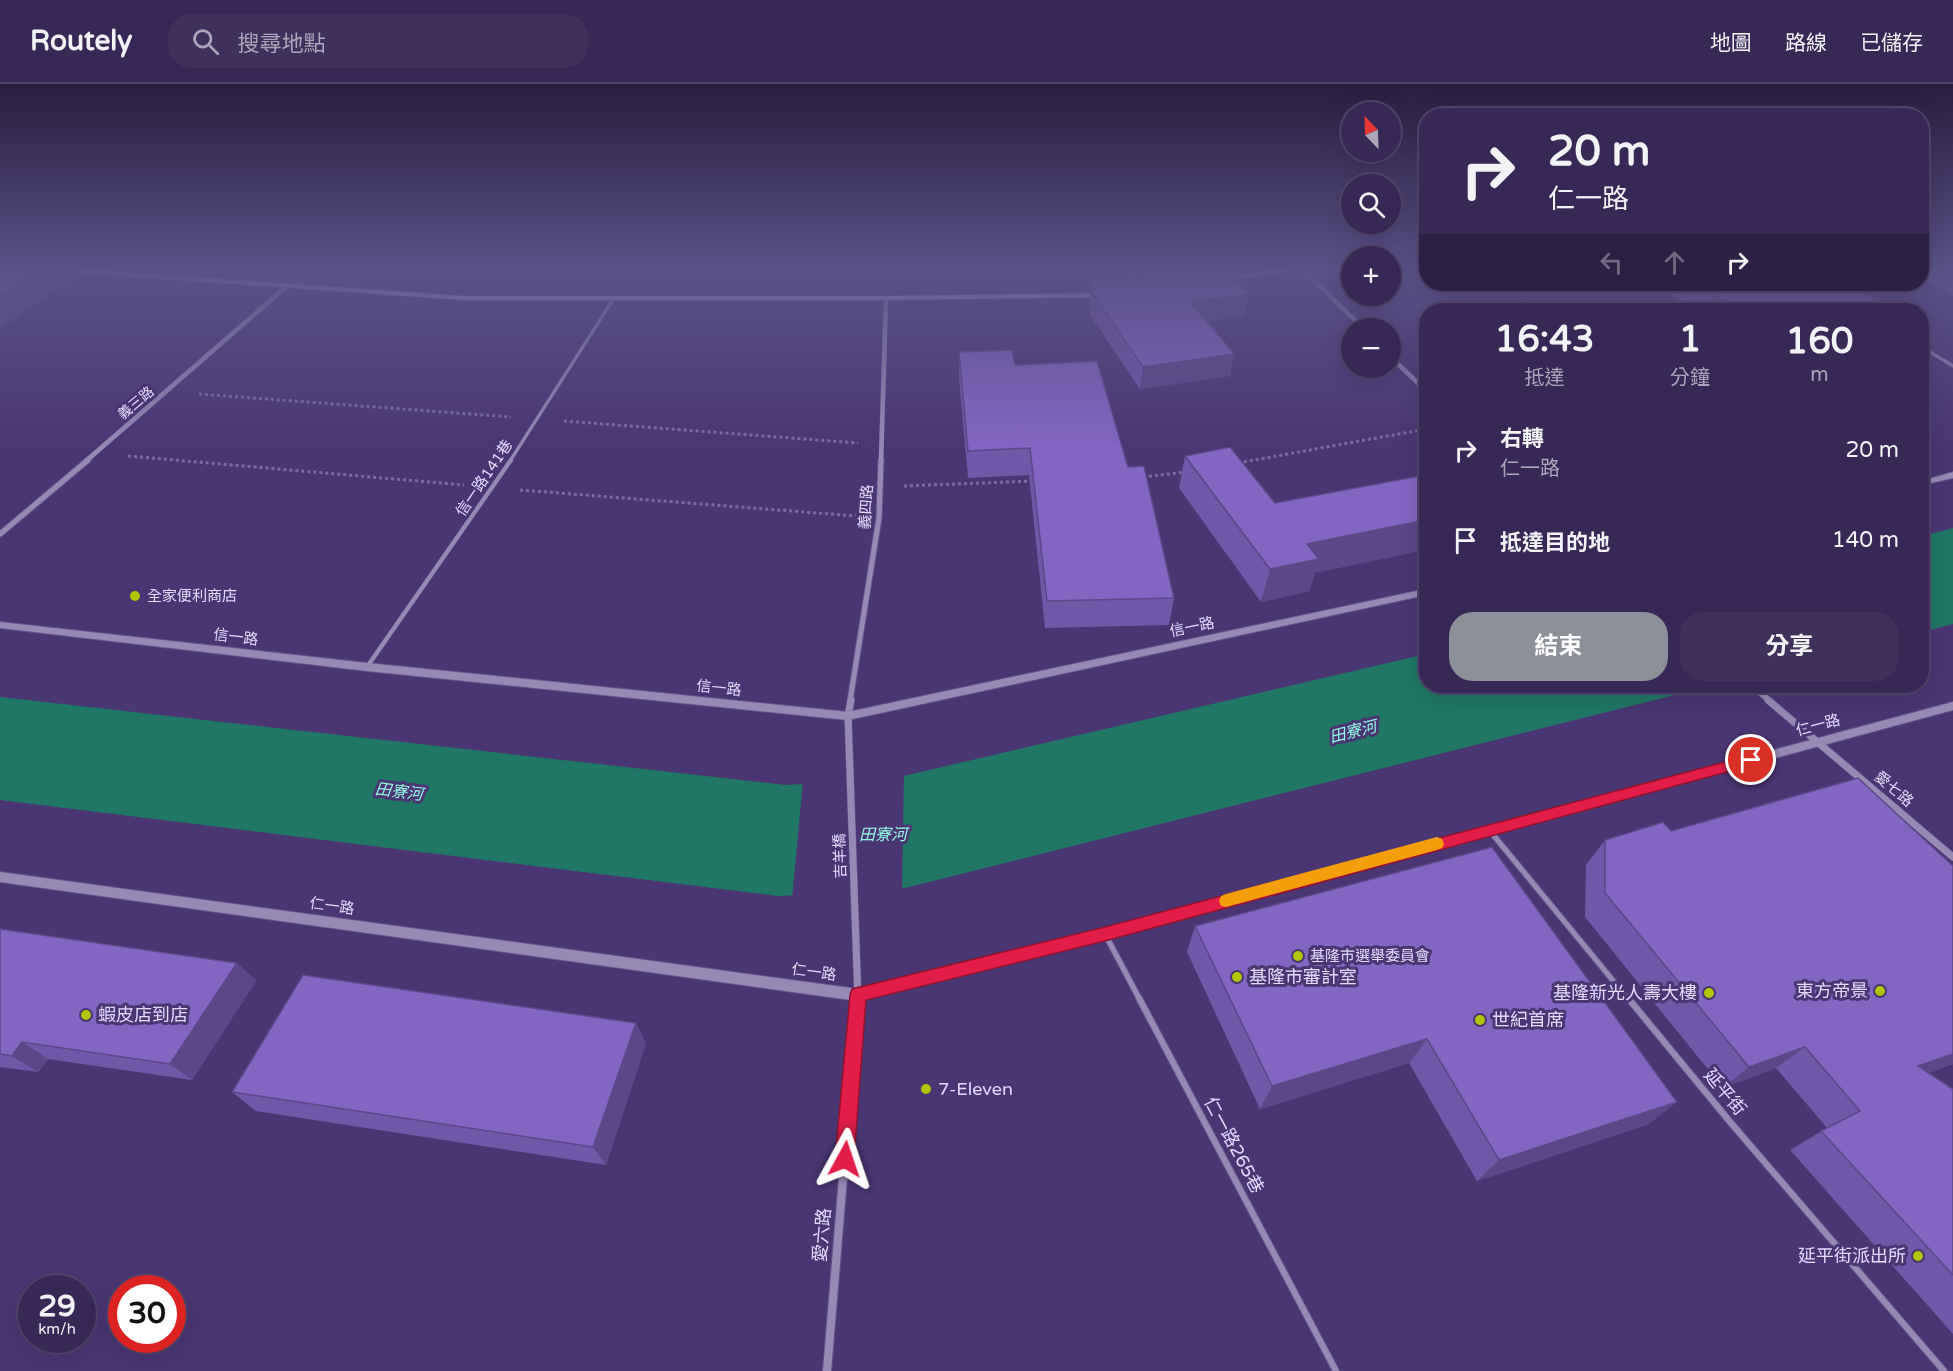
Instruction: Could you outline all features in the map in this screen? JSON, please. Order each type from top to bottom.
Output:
[{"type":"street","name":"義三路","points":[[0,534],[240,328]]},
{"type":"street","name":"義四路","points":[[848,716],[879,518],[885,328]]},
{"type":"street","points":[[1401,367],[1419,384]]},
{"type":"street","points":[[1929,481],[1953,476]]},
{"type":"street","name":"信一路","points":[[0,624],[367,667],[848,716],[1419,594]]},
{"type":"street","name":"愛七路","points":[[1760,693],[1953,857]]},
{"type":"street","name":"仁一路","points":[[0,877],[858,995],[1105,934],[1953,706]]},
{"type":"street","name":"吉羊橋","points":[[848,716],[858,995]]},
{"type":"street","name":"愛六路","points":[[827,1371],[858,995]]},
{"type":"lane","name":"信一路141巷","points":[[367,667],[493,488],[595,328]]},
{"type":"lane","points":[[1929,351],[1953,366]]},
{"type":"lane","name":"延平街","points":[[1488,830],[1731,1123],[1944,1371]]},
{"type":"lane","name":"仁一路265巷","points":[[1105,934],[1336,1371]]},
{"type":"path","points":[[1227,464],[1419,430]]},
{"type":"path","points":[[1134,478],[1192,471]]},
{"type":"path","points":[[880,487],[1042,481]]},
{"type":"water","points":[[1953,528],[1953,624],[1929,630],[1929,534]]},
{"type":"water","name":"田寮河","points":[[1419,656],[1419,693],[1683,693],[897,890],[778,896],[0,800],[0,697],[786,785],[895,778]]},
{"type":"pier","points":[[904,773],[902,892],[792,899],[803,781]]},
{"type":"building","points":[[1116,328],[1213,328],[1234,354],[1143,367]]},
{"type":"building","points":[[1012,350],[1015,365],[1097,361],[1128,467],[1144,466],[1174,598],[1047,601],[1030,448],[968,451],[959,352]]},
{"type":"building","points":[[1230,447],[1275,503],[1419,476],[1419,521],[1307,544],[1319,559],[1270,569],[1185,456]]},
{"type":"building","points":[[1858,778],[1953,866],[1953,1054],[1918,1066],[1953,1089],[1953,1275],[1821,1131],[1860,1111],[1805,1047],[1749,1067],[1605,893],[1605,840],[1663,822],[1671,831]]},
{"type":"building","points":[[1492,847],[1677,1102],[1499,1160],[1427,1039],[1272,1086],[1195,926]]},
{"type":"building","points":[[0,929],[237,963],[170,1064],[22,1042],[12,1056],[0,1054]]},
{"type":"building","points":[[303,975],[636,1023],[593,1147],[232,1092]]},
{"type":"slow traffic","points":[[1226,901],[1437,844]]},
{"type":"place","name":"全家便利商店","points":[[135,596]]},
{"type":"place","name":"基隆市選舉委員會","points":[[1298,956]]},
{"type":"place","name":"基隆市審計室","points":[[1237,977]]},
{"type":"place","name":"東方帝景","points":[[1880,991]]},
{"type":"place","name":"基隆新光人壽大樓","points":[[1709,993]]},
{"type":"place","name":"蝦皮店到店","points":[[86,1015]]},
{"type":"place","name":"世紀首席","points":[[1480,1020]]},
{"type":"place","name":"7-Eleven","points":[[926,1089]]},
{"type":"place","name":"延平街派出所","points":[[1918,1256]]},
{"type":"route","points":[[845,1159],[858,995],[1105,934],[1751,760]]}]
